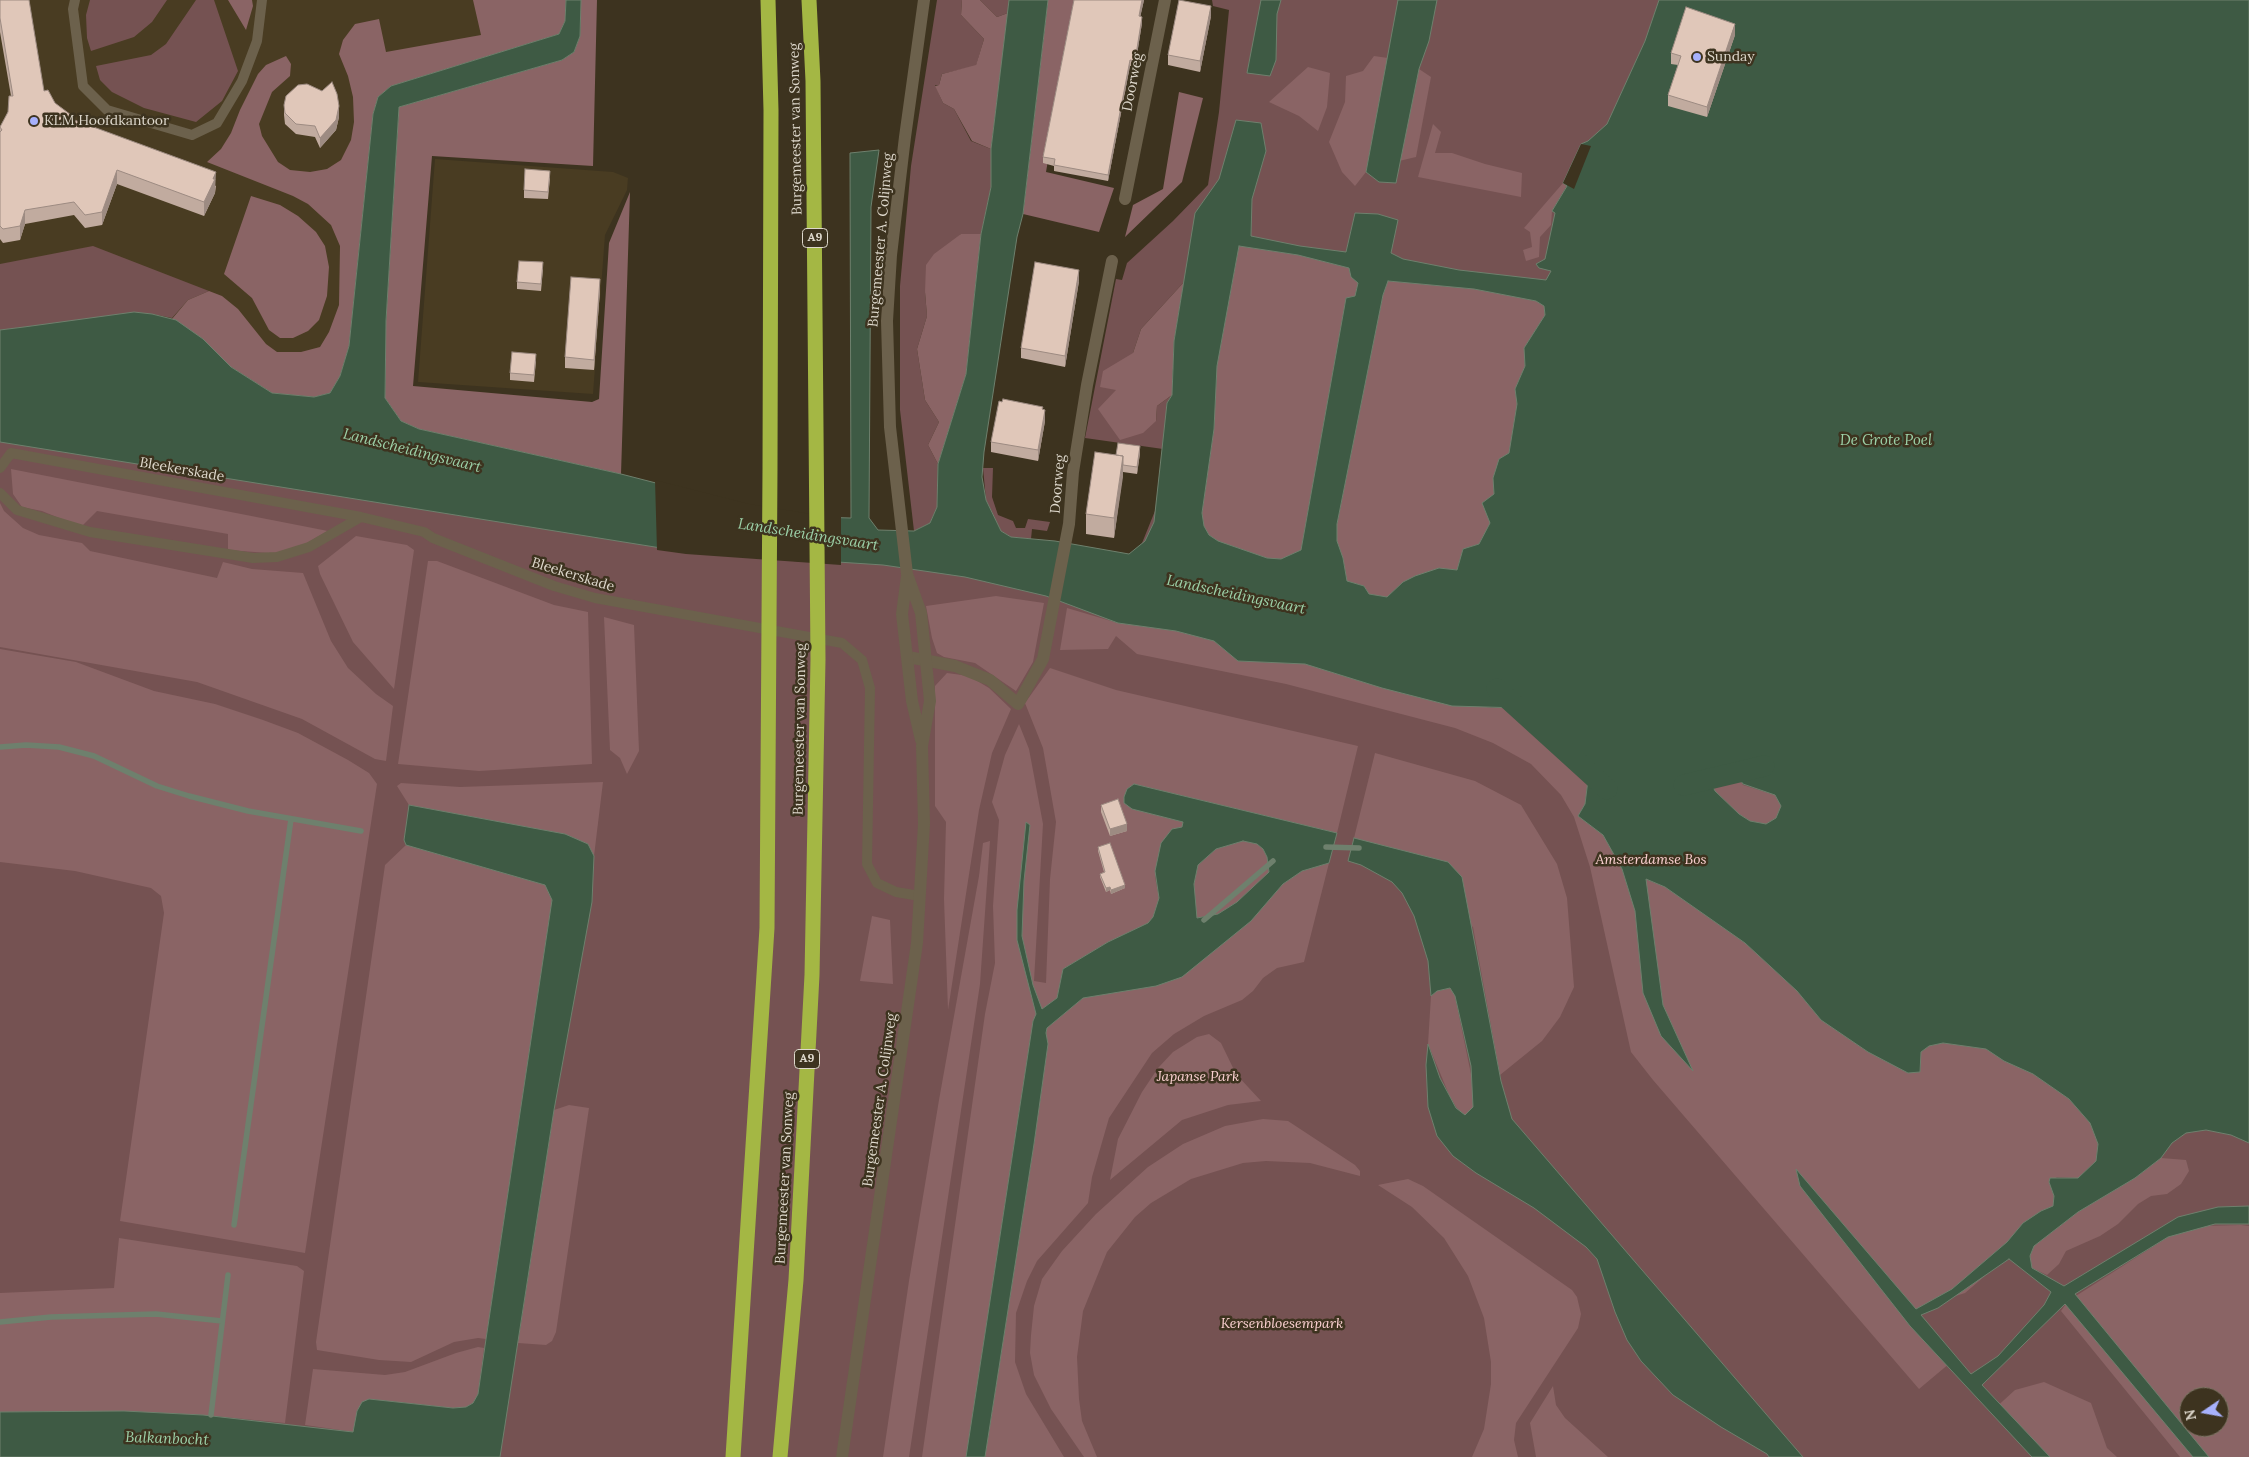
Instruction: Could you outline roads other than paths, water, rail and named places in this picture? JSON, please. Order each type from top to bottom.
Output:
[{"type":"highway","name":"Burgemeester van Sonweg","points":[[732,1457],[767,928],[771,110],[768,0]]},
{"type":"highway","name":"Burgemeester van Sonweg","points":[[780,1457],[796,1280],[812,975],[818,659],[813,81],[809,0]]},
{"type":"street","name":"Burgemeester A. Colijnweg","points":[[842,1457],[911,989],[920,896],[924,824],[922,746],[912,701],[902,614],[907,574],[890,428],[888,321],[891,256],[924,0]]},
{"type":"street","name":"Doorweg","points":[[1125,199],[1165,0]]},
{"type":"street","name":"Doorweg","points":[[927,659],[954,666],[990,680],[1018,704],[1043,659],[1069,524],[1073,472],[1112,261]]},
{"type":"street","name":"Burgemeester A. Colijnweg","points":[[907,574],[921,613],[927,659],[930,701],[922,746]]},
{"type":"street","points":[[908,657],[927,659]]},
{"type":"lane","points":[[75,0],[73,9],[83,86],[107,110],[192,135],[217,123],[242,81],[257,42],[262,0]]},
{"type":"lane","name":"Bleekerskade","points":[[0,468],[11,453],[361,517],[424,532],[433,538],[554,586],[595,598],[842,643],[862,660],[870,688],[867,864],[877,883],[896,892],[920,896]]},
{"type":"lane","points":[[0,493],[17,510],[90,532],[253,558],[277,557],[308,547],[361,517]]},
{"type":"water","name":"De Grote Poel","points":[[566,0],[581,0],[580,36],[574,52],[562,60],[399,107],[386,321],[385,398],[401,421],[419,429],[621,474],[749,507],[817,517],[851,518],[850,153],[879,150],[871,207],[869,518],[878,530],[914,531],[930,523],[937,507],[938,464],[966,374],[981,234],[991,187],[991,149],[1009,0],[1048,0],[1023,214],[1017,237],[984,452],[982,477],[986,500],[1001,531],[1011,537],[1055,541],[1129,554],[1145,541],[1154,522],[1167,403],[1172,395],[1174,341],[1195,213],[1219,179],[1236,120],[1261,123],[1266,151],[1252,199],[1251,236],[1300,246],[1346,252],[1355,213],[1378,214],[1398,220],[1391,253],[1403,259],[1459,270],[1546,280],[1551,271],[1539,268],[1536,264],[1545,259],[1555,213],[1552,211],[1567,186],[1563,183],[1581,144],[1588,141],[1607,124],[1645,41],[1659,0],[2249,0],[2249,1143],[2231,1135],[2206,1130],[2186,1133],[2172,1143],[2161,1158],[2135,1178],[2078,1212],[2034,1246],[2030,1256],[2032,1268],[2064,1286],[2178,1217],[2218,1207],[2249,1206],[2249,1224],[2215,1224],[2168,1237],[2075,1294],[2179,1421],[2179,1437],[2193,1437],[2209,1457],[2193,1457],[2065,1304],[1982,1385],[2050,1457],[2032,1457],[1910,1326],[1800,1186],[1796,1169],[1916,1309],[1952,1289],[2007,1242],[2023,1223],[2041,1211],[2053,1206],[2054,1196],[2049,1182],[2050,1178],[2078,1178],[2096,1161],[2098,1144],[2090,1123],[2069,1099],[2033,1074],[2004,1061],[1986,1049],[1943,1043],[1929,1046],[1921,1052],[1920,1072],[1908,1073],[1868,1052],[1821,1020],[1797,991],[1745,943],[1665,887],[1646,879],[1663,1005],[1693,1071],[1661,1036],[1643,993],[1635,911],[1622,869],[1603,835],[1578,816],[1585,804],[1588,780],[1586,764],[1545,722],[1520,708],[1452,706],[1382,688],[1305,664],[1238,661],[1214,641],[1176,631],[1118,623],[1046,596],[965,577],[883,565],[686,552],[0,442],[0,330],[134,312],[152,314],[176,320],[203,339],[231,367],[272,393],[314,397],[330,393],[340,376],[349,346],[373,114],[378,97],[391,86],[559,34],[565,21]],"holes":[[[1239,246],[1298,255],[1349,268],[1351,277],[1358,283],[1355,296],[1346,298],[1301,550],[1281,559],[1267,558],[1218,541],[1209,535],[1204,526],[1202,513],[1214,429],[1217,366]],[[1388,281],[1474,289],[1536,301],[1544,306],[1545,315],[1524,348],[1525,366],[1515,389],[1517,404],[1509,453],[1499,459],[1493,478],[1494,494],[1482,503],[1490,523],[1479,544],[1463,549],[1457,570],[1439,568],[1415,576],[1403,582],[1387,597],[1369,594],[1364,586],[1347,581],[1343,558],[1337,541],[1337,524],[1383,295]],[[1732,769],[1743,784],[1775,795],[1781,806],[1776,818],[1766,824],[1750,821],[1739,814],[1715,791],[1710,780],[1718,770]],[[2009,1259],[2051,1292],[2044,1305],[1998,1356],[1971,1374],[1921,1315],[1938,1308]]]},
{"type":"water","points":[[1261,0],[1281,0],[1277,14],[1276,60],[1270,76],[1247,73]]},
{"type":"water","points":[[1398,0],[1437,0],[1429,41],[1419,69],[1396,183],[1379,182],[1366,172]]},
{"type":"water","points":[[1134,784],[1337,833],[1329,863],[1302,871],[1283,884],[1251,921],[1182,977],[1156,986],[1083,998],[1047,1028],[1048,1044],[1034,1144],[985,1457],[966,1457],[1033,1021],[1036,1014],[1017,940],[1017,910],[1026,822],[1030,825],[1024,881],[1022,936],[1033,985],[1042,1009],[1057,998],[1063,969],[1108,942],[1148,923],[1153,917],[1159,898],[1155,871],[1161,843],[1172,829],[1182,827],[1183,822],[1132,809],[1124,803],[1127,789]],"holes":[[[1243,841],[1257,844],[1263,849],[1267,857],[1269,872],[1237,902],[1218,914],[1197,918],[1194,884],[1198,865],[1216,849]]]},
{"type":"water","name":"Balkanbocht","points":[[409,805],[565,834],[588,844],[594,856],[592,902],[554,1110],[500,1457],[0,1457],[0,1412],[124,1411],[203,1415],[353,1432],[357,1411],[362,1402],[369,1399],[453,1408],[466,1407],[473,1403],[478,1394],[552,900],[545,885],[406,845],[404,840]]},
{"type":"water","points":[[1354,838],[1448,862],[1462,877],[1501,1081],[1512,1119],[1803,1457],[1769,1457],[1673,1395],[1641,1361],[1627,1340],[1615,1312],[1597,1259],[1586,1247],[1534,1208],[1476,1173],[1453,1156],[1437,1136],[1428,1107],[1426,1065],[1428,1044],[1440,1078],[1456,1108],[1465,1115],[1473,1107],[1471,1066],[1455,996],[1450,988],[1437,991],[1431,996],[1428,961],[1414,916],[1402,893],[1392,882],[1361,865],[1348,861]]},
{"type":"waterway","name":"Landscheidingsvaart","points":[[1497,689],[1607,789]]},
{"type":"waterway","points":[[0,747],[26,745],[59,747],[94,756],[157,786],[189,796],[248,811],[361,831]]},
{"type":"waterway","points":[[1684,785],[1764,766]]},
{"type":"waterway","points":[[234,1225],[291,819]]},
{"type":"waterway","points":[[1326,847],[1359,848]]},
{"type":"waterway","points":[[1204,920],[1273,861]]},
{"type":"waterway","points":[[211,1415],[228,1275]]},
{"type":"waterway","points":[[0,1322],[51,1317],[156,1314],[222,1321]]},
{"type":"place","name":"Sunday","points":[[1697,57]]},
{"type":"place","name":"KLM Hoofdkantoor","points":[[34,121]]},
{"type":"park label","name":"Amsterdamse Bos","points":[[1651,860]]},
{"type":"park label","name":"Japanse Park","points":[[1198,1077]]},
{"type":"park label","name":"Kersenbloesempark","points":[[1282,1324]]}]
